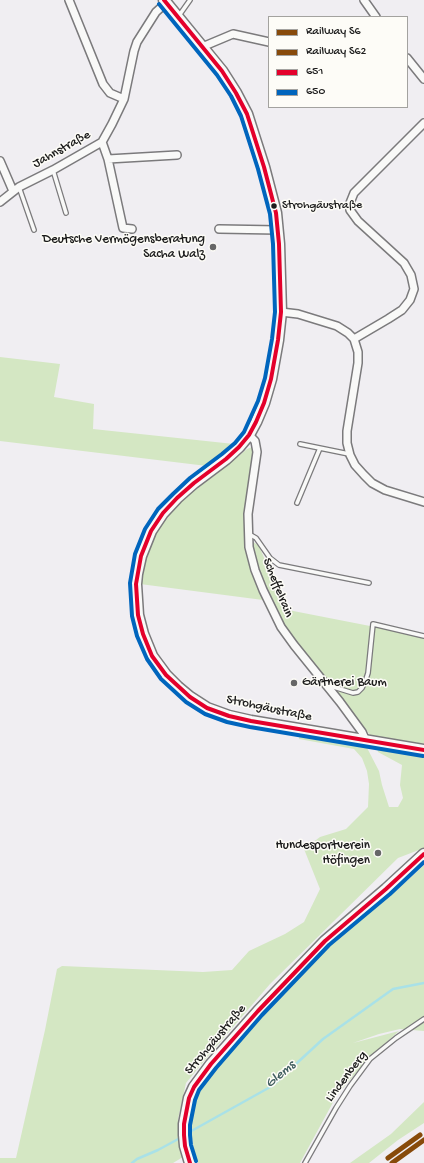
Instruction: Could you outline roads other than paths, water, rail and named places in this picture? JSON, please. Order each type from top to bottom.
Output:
[{"type":"main road","name":"Strohgäustraße","points":[[165,2],[222,71],[236,93],[246,114],[264,167],[274,206],[279,244],[281,312],[278,340],[271,378],[264,403],[249,435],[226,459],[177,498],[163,513],[151,532],[141,556],[136,584],[138,615],[143,634],[152,656],[166,675],[190,697],[208,708],[229,716],[251,721],[424,750]]},
{"type":"main road","name":"Strohgäustraße","points":[[188,1162],[185,1146],[184,1124],[189,1098],[194,1087],[211,1064],[258,1011],[320,946],[424,854]]},
{"type":"street","points":[[69,0],[103,84],[110,93],[124,99]]},
{"type":"street","points":[[364,0],[375,16]]},
{"type":"street","name":"Jahnstraße","points":[[0,202],[16,189],[54,170],[102,142],[124,99],[137,42],[157,10],[165,2]]},
{"type":"street","points":[[202,47],[233,34],[268,42]]},
{"type":"street","points":[[408,59],[424,79]]},
{"type":"street","points":[[354,339],[402,310],[410,300],[414,289],[411,275],[404,263],[358,221],[350,210],[350,203],[354,193],[424,123]]},
{"type":"street","points":[[102,142],[108,159],[123,228],[132,229]]},
{"type":"street","points":[[108,159],[177,155]]},
{"type":"street","points":[[0,161],[16,189]]},
{"type":"street","points":[[219,229],[278,230]]},
{"type":"street","points":[[281,312],[298,314],[337,326],[354,339],[358,352],[358,363],[347,431],[347,443],[350,455],[355,466],[372,483],[385,490],[424,502]]},
{"type":"street","name":"Scheffelrain","points":[[249,435],[256,442],[257,452],[248,514],[249,547],[255,570],[271,609],[281,627],[324,684],[340,702],[362,732],[366,741]]},
{"type":"lane","points":[[178,18],[190,0]]},
{"type":"lane","points":[[54,170],[66,213]]},
{"type":"lane","points":[[16,189],[34,230]]},
{"type":"lane","points":[[300,444],[350,455]]},
{"type":"lane","points":[[296,503],[320,448]]},
{"type":"lane","name":"Scheffelrain","points":[[249,534],[256,538],[270,558],[279,565],[369,583]]},
{"type":"lane","points":[[324,684],[353,694],[362,688],[368,673],[373,624],[424,636]]},
{"type":"lane","name":"Lindenberg","points":[[304,1163],[336,1108],[370,1059],[396,1038],[424,1019]]},
{"type":"waterway","name":"Glems","points":[[186,1134],[272,1086],[323,1039],[393,989],[424,983]]},
{"type":"waterway","name":"Glems","points":[[132,1163],[137,1159],[182,1137]]},
{"type":"rail line","name":"S62","points":[[388,1158],[420,1135]]},
{"type":"rail line","name":"S6","points":[[392,1163],[424,1140]]},
{"type":"place","name":"Strohgäustraße","points":[[274,206]]},
{"type":"place","name":"Deutsche Vermögensberatung Sacha Walz","points":[[213,247]]},
{"type":"place","name":"Gärtnerei Baum","points":[[294,683]]},
{"type":"place","name":"Hundesportverein Höfingen","points":[[378,853]]}]
